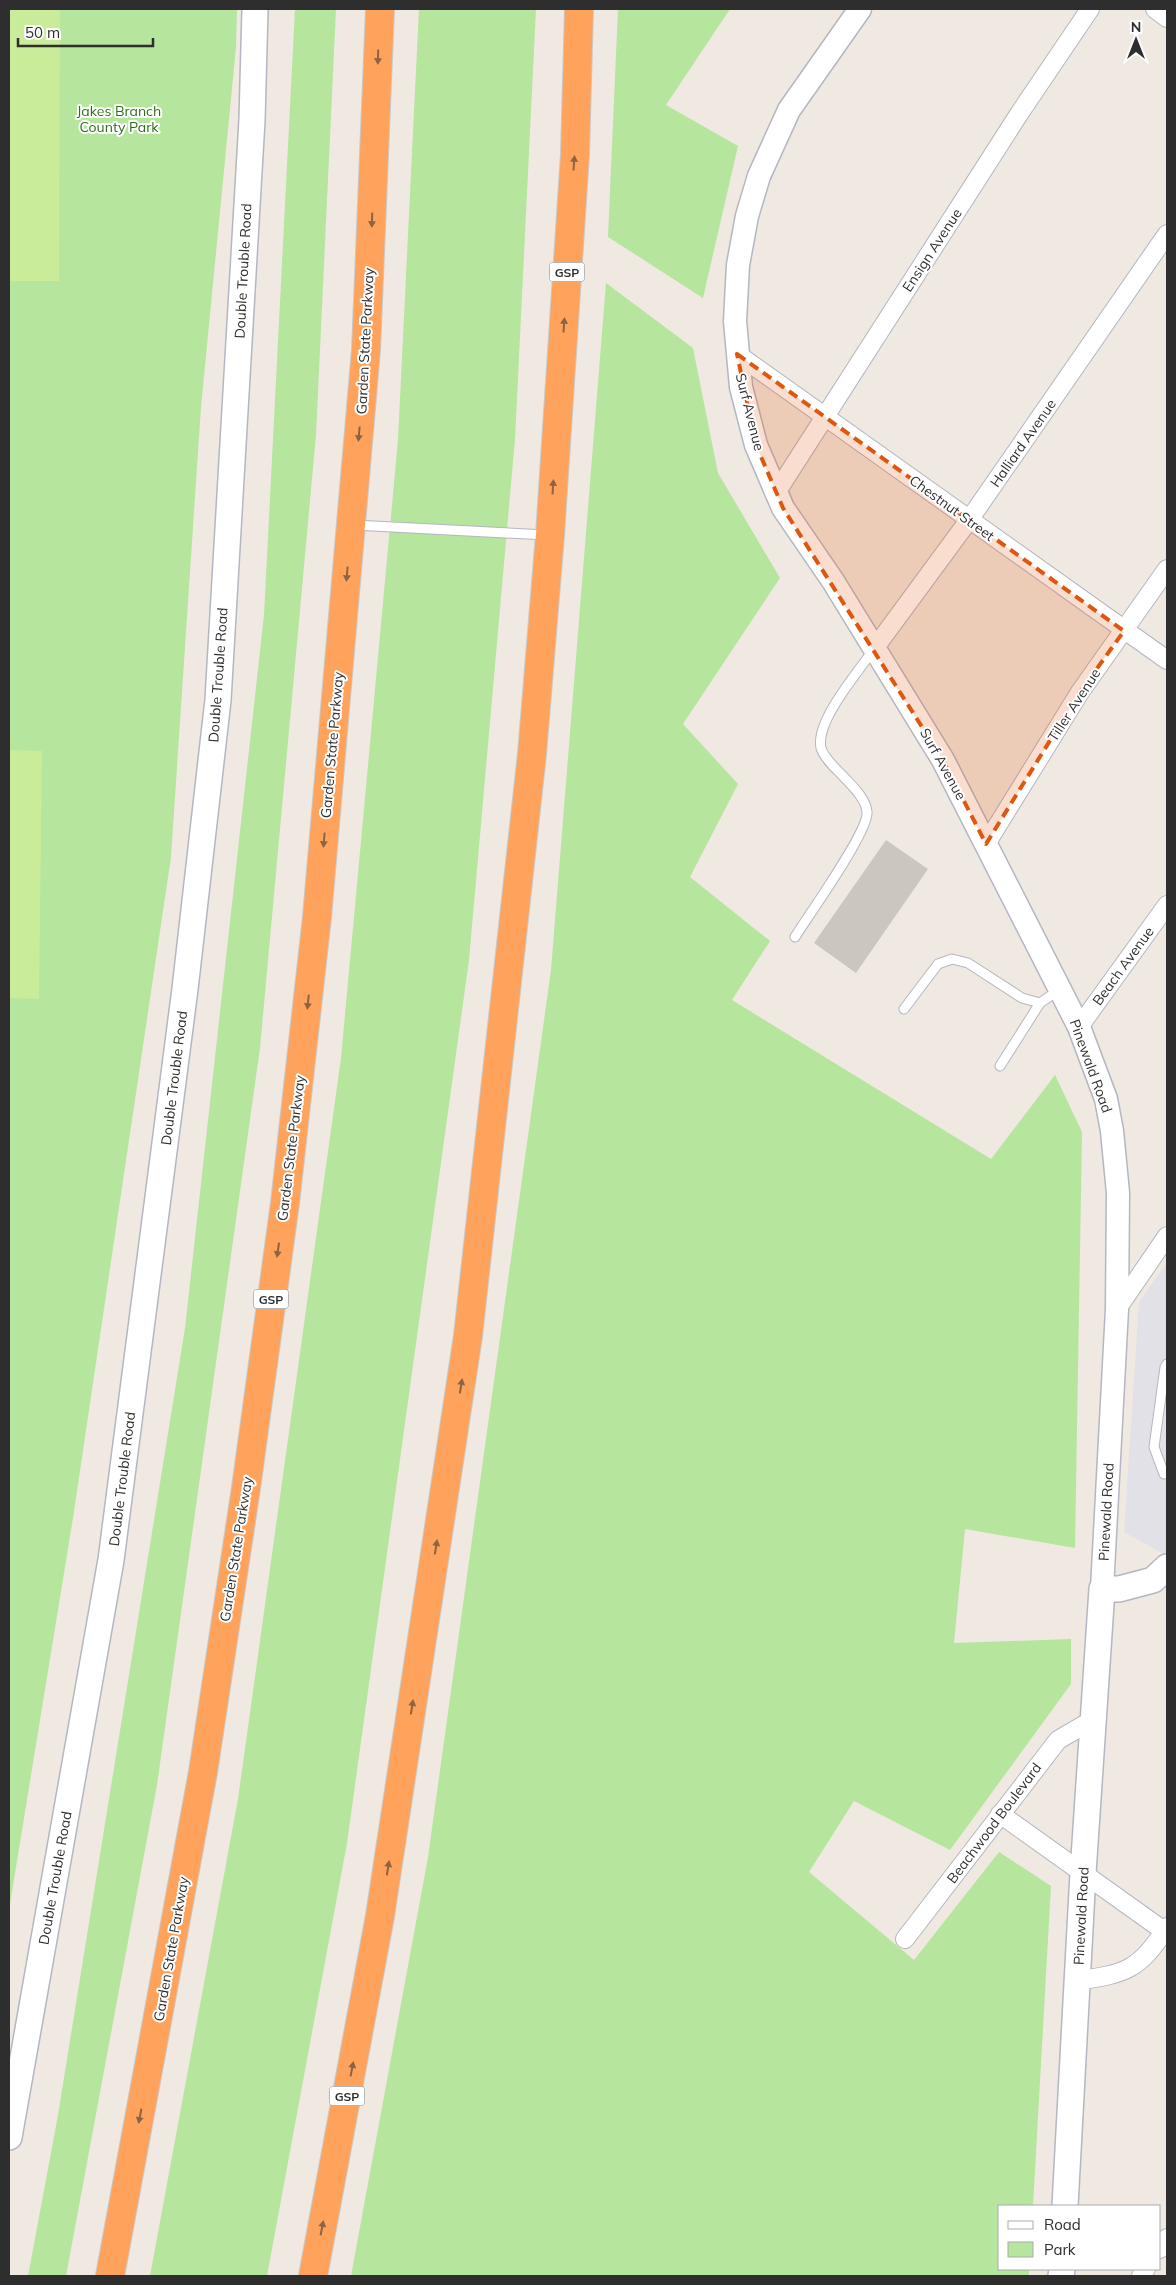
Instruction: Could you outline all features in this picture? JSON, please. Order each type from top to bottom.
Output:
[{"type":"highway","name":"Garden State Parkway","points":[[110,2276],[201,1782],[285,1203],[317,917],[366,350],[380,9]]},
{"type":"highway","name":"GSP","points":[[313,2276],[380,1916],[468,1336],[532,754],[550,536],[575,154],[579,9]]},
{"type":"main road","name":"Double Trouble Road","points":[[9,2137],[111,1560],[186,989],[218,700],[252,120],[255,9]]},
{"type":"main road","points":[[1102,1589],[1119,1589],[1153,1580],[1167,1567]]},
{"type":"main road","name":"Pinewald Road","points":[[1065,2205],[1083,1873],[1102,1589]]},
{"type":"street","name":"Surf Avenue","points":[[860,9],[789,110],[759,176],[747,216],[738,265],[735,321],[741,387],[756,445],[783,508],[833,581],[943,760],[986,844]]},
{"type":"street","name":"Ensign Avenue","points":[[776,493],[824,416],[1090,9]]},
{"type":"street","points":[[1155,9],[1167,18]]},
{"type":"street","name":"Halliard Avenue","points":[[874,649],[969,520],[1167,234]]},
{"type":"street","name":"Chestnut Street","points":[[737,354],[1167,660]]},
{"type":"street","name":"Tiller Avenue","points":[[986,844],[1080,692],[1167,569]]},
{"type":"street","name":"Pinewald Road","points":[[986,844],[1079,1027],[1106,1099],[1112,1131],[1118,1193],[1117,1309],[1102,1589]]},
{"type":"street","name":"Beach Avenue","points":[[1079,1027],[1167,905]]},
{"type":"street","points":[[1117,1309],[1167,1236]]},
{"type":"street","name":"Beachwood Boulevard","points":[[905,1939],[1058,1740],[1094,1719]]},
{"type":"street","points":[[1000,1814],[1166,1931],[1149,1953],[1137,1964],[1114,1975],[1077,1981]]},
{"type":"lane","points":[[352,525],[550,536]]},
{"type":"lane","points":[[795,937],[861,834],[868,813],[861,798],[832,766],[822,748],[822,734],[827,718],[874,649]]},
{"type":"lane","points":[[904,1009],[938,964],[952,959],[968,963],[1022,998],[1040,1003]]},
{"type":"lane","points":[[1000,1066],[1040,1003],[1060,990]]},
{"type":"lane","points":[[1166,1476],[1154,1447],[1165,1367],[1167,1364]]},
{"type":"highlighted area","points":[[737,354],[1124,631],[1080,692],[986,844],[943,760],[783,508],[756,445]]},
{"type":"shaded area","points":[[1167,1263],[1167,1556],[1124,1532],[1139,1302]]},
{"type":"green space","name":"Jakes Branch County Park","points":[[9,9],[237,9],[236,47],[201,407],[171,857],[73,1518],[9,1910]]},
{"type":"green space","points":[[9,9],[60,9],[59,281],[9,281]]},
{"type":"green space","points":[[295,9],[336,9],[316,435],[260,1048],[157,1785],[66,2276],[28,2276],[58,2115],[185,1328],[264,615]]},
{"type":"green space","points":[[419,9],[536,9],[515,439],[469,960],[347,1843],[267,2276],[150,2276],[238,1799],[341,1058],[398,440]]},
{"type":"green space","points":[[618,9],[730,9],[666,105],[738,146],[703,298],[608,237]]},
{"type":"green space","points":[[606,283],[693,348],[718,473],[780,578],[683,724],[738,784],[690,877],[770,941],[732,1000],[991,1159],[1055,1075],[1082,1132],[1075,1548],[965,1529],[954,1643],[1071,1639],[1071,1684],[950,1850],[854,1801],[809,1872],[914,1960],[999,1852],[1051,1886],[1033,2205],[998,2205],[998,2270],[1029,2270],[1029,2276],[351,2276],[428,1857],[551,970]]},
{"type":"green space","points":[[9,750],[42,751],[39,999],[9,998]]},
{"type":"building","points":[[886,840],[928,869],[856,973],[814,943]]}]
